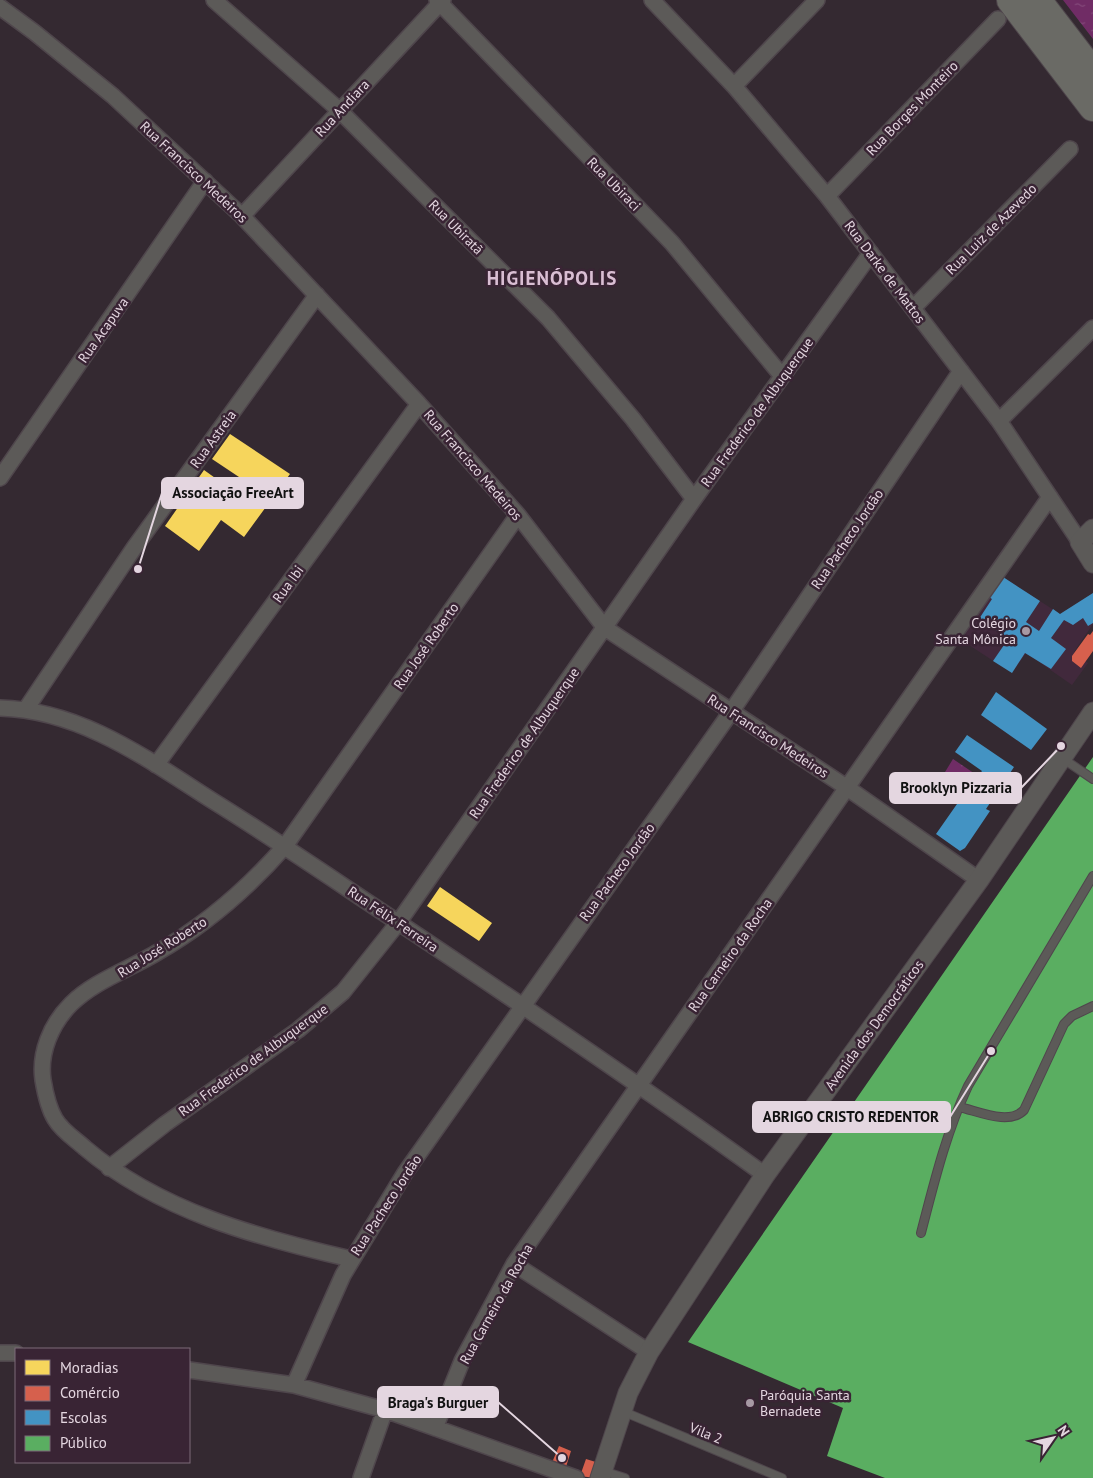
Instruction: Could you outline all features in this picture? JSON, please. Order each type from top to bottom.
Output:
[{"type":"highway","points":[[1037,0],[1093,74]]},
{"type":"highway","points":[[1004,10],[1093,107]]},
{"type":"street","name":"Rua Ubiratã","points":[[214,0],[339,110],[548,318],[634,419],[694,500]]},
{"type":"street","name":"Rua Darke de Mattos","points":[[652,0],[734,86],[827,196],[999,421],[1093,563]]},
{"type":"street","points":[[734,86],[817,0]]},
{"type":"street","name":"Rua Andiara","points":[[242,216],[440,1]]},
{"type":"street","name":"Rua Ubiraci","points":[[440,1],[570,140],[672,243],[782,376]]},
{"type":"street","name":"Rua Francisco Medeiros","points":[[0,7],[34,32],[112,96],[242,216],[419,404],[518,515],[605,628],[846,787],[979,880]]},
{"type":"street","name":"Rua Borges Monteiro","points":[[827,196],[1004,10]]},
{"type":"street","name":"Rua Luiz de Azevedo","points":[[913,308],[1070,149]]},
{"type":"street","name":"Rua Acapuva","points":[[0,478],[205,181]]},
{"type":"street","name":"Rua Frederico de Albuquerque","points":[[109,1168],[165,1124],[298,1030],[343,992],[398,923],[694,500],[871,253]]},
{"type":"street","name":"Rua Astreia","points":[[26,709],[134,548],[317,295]]},
{"type":"street","points":[[999,421],[1093,328]]},
{"type":"street","name":"Rua Pacheco Jordão","points":[[294,1385],[351,1259],[405,1174],[522,1004],[731,712],[961,371]]},
{"type":"street","name":"Rua Ibi","points":[[156,765],[419,404]]},
{"type":"street","name":"Rua Carneiro da Rocha","points":[[435,1428],[462,1361],[514,1264],[1050,497]]},
{"type":"street","name":"Rua José Roberto","points":[[351,1259],[297,1247],[231,1227],[169,1200],[109,1168],[63,1130],[55,1118],[44,1086],[41,1067],[50,1036],[75,1001],[100,984],[160,951],[218,912],[249,886],[285,846],[518,515]]},
{"type":"street","points":[[1080,542],[1093,529]]},
{"type":"street","name":"Rua Félix Ferreira","points":[[0,708],[26,709],[70,720],[90,728],[156,765],[285,846],[522,1004],[640,1085],[765,1175]]},
{"type":"street","name":"Avenida dos Democráticos","points":[[601,1474],[621,1411],[639,1369],[649,1352],[765,1175],[979,880],[1093,712]]},
{"type":"street","points":[[514,1264],[649,1352]]},
{"type":"street","points":[[0,1353],[15,1353]]},
{"type":"street","points":[[190,1370],[294,1385],[385,1410],[576,1478]]},
{"type":"street","points":[[361,1478],[385,1410]]},
{"type":"lane","points":[[1062,758],[1093,779]]},
{"type":"lane","points":[[921,1233],[940,1159],[959,1107],[1052,942],[1093,876]]},
{"type":"lane","points":[[959,1107],[1010,1118],[1020,1114],[1024,1110],[1064,1024],[1072,1016],[1093,1006]]},
{"type":"lane","name":"Vila 2","points":[[621,1411],[782,1478]]},
{"type":"lane","points":[[601,1474],[625,1478]]},
{"type":"shaded area","name":"Colégio Santa Mônica","points":[[1000,575],[1060,614],[1093,593],[1093,624],[1074,652],[1088,663],[1072,685],[1026,653],[1012,673],[958,638]]},
{"type":"water","points":[[1063,0],[1093,0],[1093,39]]},
{"type":"water","points":[[953,759],[984,780],[973,797],[942,777]]},
{"type":"building: Moradias","points":[[230,434],[290,474],[244,537],[221,520],[199,551],[165,526],[204,470],[239,495],[248,483],[212,459]]},
{"type":"building: Moradias","points":[[440,887],[492,923],[479,941],[427,906]]},
{"type":"building: Comércio","points":[[1093,631],[1093,651],[1081,668],[1072,661],[1072,656],[1088,634],[1090,635]]},
{"type":"building: Comércio","points":[[559,1446],[571,1451],[565,1470],[551,1465]]},
{"type":"building: Comércio","points":[[586,1459],[599,1463],[595,1478],[580,1476]]},
{"type":"building: Escolas","name":"Colégio Santa Mônica","points":[[1000,575],[1040,601],[1026,622],[1039,631],[1053,609],[1060,614],[1093,593],[1093,623],[1088,626],[1083,618],[1073,625],[1064,620],[1051,638],[1066,649],[1051,669],[1025,653],[1012,673],[993,661],[1004,645],[998,641],[1002,634],[979,619],[992,599],[987,596]]},
{"type":"building: Escolas","points":[[996,692],[1047,729],[1031,750],[981,715]]},
{"type":"building: Escolas","points":[[967,735],[1014,767],[986,809],[990,811],[965,848],[960,851],[936,834],[964,794],[973,800],[987,780],[979,775],[982,771],[955,752]]},
{"type":"building: Público","points":[[1093,757],[1093,1478],[885,1478],[827,1456],[843,1408],[688,1342]]},
{"type":"place","name":"Associação FreeArt","points":[[138,569]]},
{"type":"place","name":"Colégio Santa Mônica","points":[[1026,631]]},
{"type":"place","name":"Brooklyn Pizzaria","points":[[1061,746]]},
{"type":"place","name":"ABRIGO CRISTO REDENTOR","points":[[991,1051]]},
{"type":"place","name":"Paróquia Santa Bernadete","points":[[750,1403]]},
{"type":"place","name":"Braga's Burguer","points":[[562,1458]]},
{"type":"district","name":"HIGIENÓPOLIS","points":[[552,278]]}]
